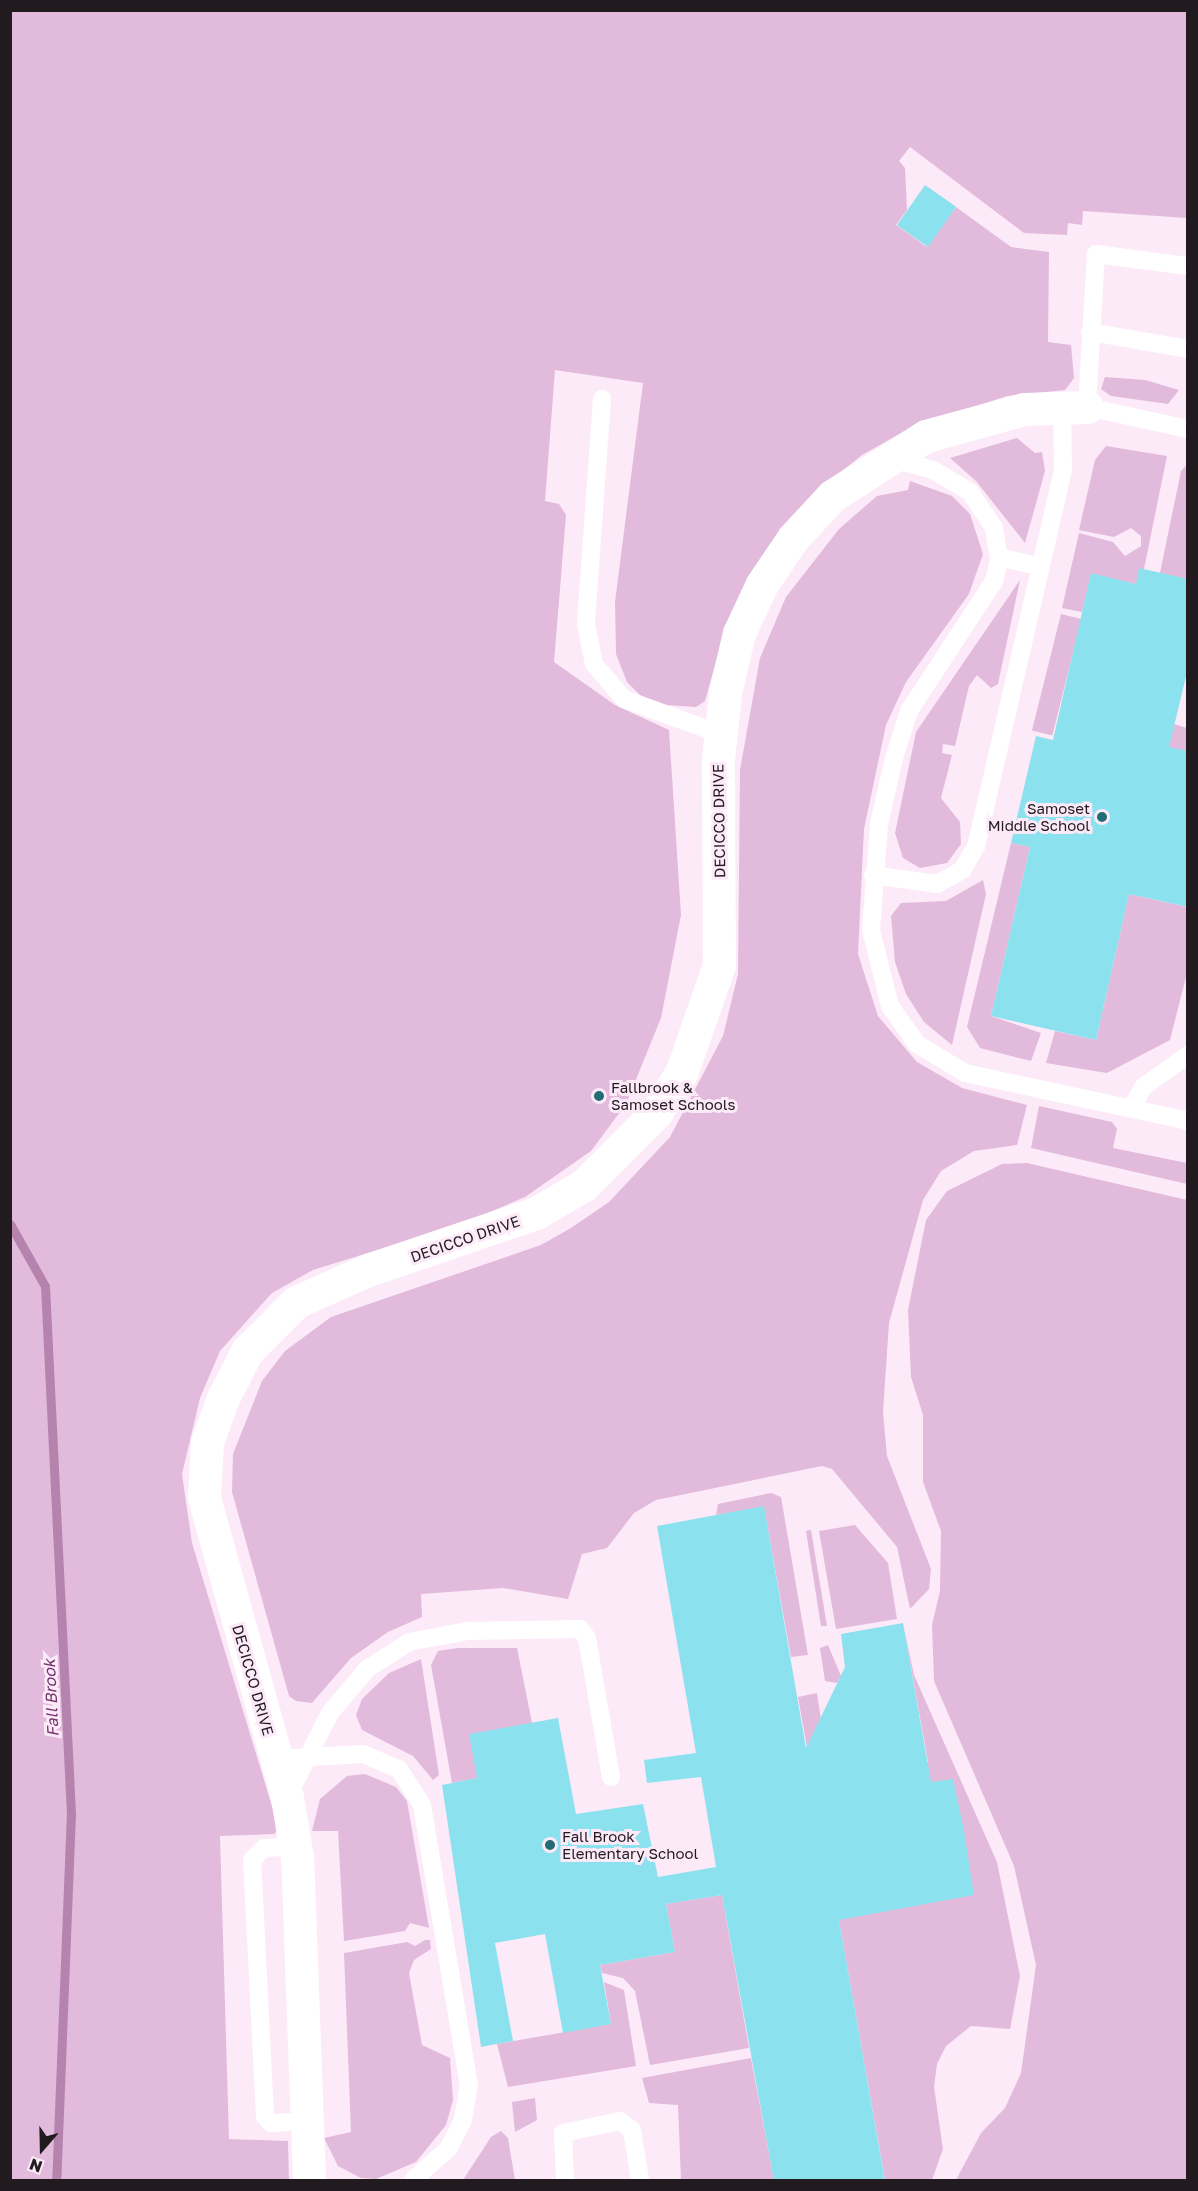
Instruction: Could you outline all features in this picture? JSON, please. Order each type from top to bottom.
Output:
[{"type":"street","name":"DECICCO DRIVE","points":[[309,2181],[310,2121],[295,1846],[287,1797],[204,1497],[207,1442],[222,1398],[247,1351],[296,1302],[358,1274],[536,1214],[584,1185],[656,1113],[682,1071],[719,965],[720,734],[739,633],[762,584],[793,538],[832,496],[887,457],[926,436],[981,420],[1074,407]]},
{"type":"lane","points":[[873,875],[937,884],[970,861],[1063,469],[1090,332],[1096,254],[1188,266]]},
{"type":"lane","points":[[1090,332],[1188,349]]},
{"type":"lane","points":[[602,399],[586,623],[594,664],[624,699],[720,734]]},
{"type":"lane","points":[[1074,407],[1188,429]]},
{"type":"lane","points":[[887,457],[933,470],[970,492],[994,528],[999,557],[994,581],[909,711],[879,824],[873,875],[871,930],[880,982],[917,1044],[965,1073],[1188,1121]]},
{"type":"lane","points":[[999,557],[1041,567]]},
{"type":"lane","points":[[1131,1109],[1143,1087],[1188,1055]]},
{"type":"lane","points":[[287,1797],[346,1691],[377,1660],[409,1642],[448,1633],[569,1626],[587,1638],[611,1777]]},
{"type":"lane","points":[[276,1759],[311,1753],[363,1754],[381,1760],[412,1784],[422,1805],[470,2085],[453,2141],[413,2181]]},
{"type":"lane","points":[[295,1846],[264,1848],[252,1860],[265,2117],[271,2123],[310,2121]]},
{"type":"lane","points":[[565,2181],[563,2133],[620,2121],[632,2130],[640,2181]]},
{"type":"shaded area","points":[[10,11],[1187,11],[1187,218],[1083,211],[1082,225],[1068,223],[1067,235],[1024,233],[910,147],[899,161],[905,168],[907,210],[896,225],[927,247],[956,207],[1011,247],[1049,252],[1048,342],[1071,345],[1074,378],[1065,390],[1007,396],[910,428],[862,455],[822,487],[727,622],[705,701],[696,707],[649,704],[627,682],[616,654],[615,602],[643,383],[555,370],[545,501],[559,504],[566,515],[554,662],[615,705],[669,730],[681,915],[661,1018],[626,1104],[591,1151],[525,1197],[464,1223],[313,1270],[272,1293],[220,1351],[200,1398],[182,1474],[192,1543],[278,1826],[275,1834],[220,1836],[229,2139],[288,2141],[289,2180],[11,2180]]},
{"type":"shaded area","points":[[1105,377],[1145,380],[1179,390],[1168,404],[1111,396],[1101,389]]},
{"type":"shaded area","points":[[1017,438],[1035,453],[1042,452],[1045,471],[1025,543],[976,481],[950,458]]},
{"type":"shaded area","points":[[1106,446],[1167,456],[1144,569],[1136,584],[1091,574],[1082,612],[1062,608],[1079,533],[1113,542],[1125,556],[1141,546],[1141,536],[1131,528],[1114,537],[1079,530],[1095,460]]},
{"type":"shaded area","points":[[1187,465],[1187,579],[1160,573],[1181,471]]},
{"type":"shaded area","points":[[910,481],[952,496],[970,514],[983,554],[969,594],[906,682],[886,725],[864,829],[858,954],[878,1016],[917,1062],[962,1088],[1027,1105],[1017,1145],[974,1151],[941,1171],[923,1200],[889,1323],[883,1412],[887,1456],[931,1569],[929,1589],[910,1609],[897,1547],[832,1469],[822,1466],[656,1500],[634,1513],[607,1548],[582,1554],[568,1599],[503,1588],[421,1594],[422,1617],[388,1632],[351,1658],[312,1703],[296,1701],[289,1696],[232,1492],[233,1454],[262,1381],[285,1351],[331,1317],[541,1245],[571,1228],[609,1202],[670,1137],[723,1036],[738,974],[740,770],[760,658],[786,597],[839,529],[877,496],[908,490]]},
{"type":"shaded area","points":[[1020,580],[998,684],[991,688],[977,675],[969,686],[955,746],[943,744],[942,753],[952,755],[941,798],[960,822],[961,844],[947,863],[920,868],[903,858],[895,833],[916,732]]},
{"type":"shaded area","points":[[1061,614],[1081,619],[1052,736],[1032,730]]},
{"type":"shaded area","points":[[1174,724],[1187,728],[1187,784],[1165,764]]},
{"type":"shaded area","points":[[1011,843],[1030,847],[991,1016],[1041,1033],[1031,1061],[980,1048],[967,1027]]},
{"type":"shaded area","points":[[983,880],[986,894],[952,1045],[924,1022],[906,994],[895,962],[891,916],[901,903],[946,901]]},
{"type":"shaded area","points":[[1129,894],[1187,907],[1187,973],[1170,1040],[1107,1073],[1046,1063],[1055,1031],[1096,1040]]},
{"type":"shaded area","points":[[1039,1106],[1112,1122],[1117,1129],[1113,1148],[1187,1163],[1187,1184],[1031,1148]]},
{"type":"shaded area","points":[[1027,1163],[1187,1200],[1187,2180],[956,2180],[981,2133],[1005,2108],[1021,2073],[1036,1965],[1014,1866],[934,1681],[932,1625],[940,1591],[941,1531],[923,1482],[923,1415],[911,1377],[908,1310],[926,1220],[947,1191],[1002,1164]]},
{"type":"shaded area","points":[[771,1493],[781,1497],[808,1655],[791,1657],[764,1507],[716,1515],[718,1504]]},
{"type":"shaded area","points":[[855,1525],[888,1563],[897,1619],[836,1629],[819,1531]]},
{"type":"shaded area","points":[[811,1530],[827,1626],[821,1626],[806,1531]]},
{"type":"shaded area","points":[[903,1623],[914,1675],[997,1862],[1020,1976],[1010,2029],[971,2026],[946,2046],[937,2064],[934,2087],[943,2149],[932,2180],[885,2180],[839,1920],[874,1792],[870,1774],[928,1762]]},
{"type":"shaded area","points":[[828,1645],[841,1676],[837,1683],[825,1681],[820,1648]]},
{"type":"shaded area","points":[[458,1648],[517,1648],[532,1723],[477,1778],[452,1783],[431,1665],[438,1651]]},
{"type":"shaded area","points":[[421,1659],[439,1775],[433,1780],[413,1756],[362,1730],[356,1715],[362,1699],[389,1673]]},
{"type":"shaded area","points":[[817,1693],[825,1746],[813,1781],[798,1697]]},
{"type":"shaded area","points":[[365,1774],[396,1787],[407,1801],[429,1928],[410,1923],[405,1931],[344,1941],[338,1831],[312,1831],[320,1799],[347,1776]]},
{"type":"shaded area","points":[[722,1895],[749,2048],[650,2065],[635,1991],[623,1978],[602,1973],[600,1965],[675,1952],[666,1904]]},
{"type":"shaded area","points":[[425,1940],[430,1940],[431,1949],[414,1960],[409,1973],[422,2045],[450,2058],[453,2100],[446,2125],[416,2162],[376,2179],[361,2178],[338,2166],[324,2138],[351,2132],[344,1953],[407,1942],[415,1946]]},
{"type":"shaded area","points":[[604,1982],[624,1990],[636,2066],[508,2087],[497,2044],[611,2024]]},
{"type":"shaded area","points":[[751,2058],[774,2180],[681,2180],[678,2105],[649,2103],[642,2078]]},
{"type":"shaded area","points":[[535,2098],[537,2120],[515,2132],[512,2102]]},
{"type":"shaded area","points":[[501,2131],[508,2138],[515,2180],[463,2180],[491,2137]]},
{"type":"building","points":[[925,185],[956,207],[928,247],[897,225]]},
{"type":"building","name":"Samoset Middle School","points":[[1139,568],[1188,579],[1188,668],[1169,747],[1188,751],[1188,907],[1129,894],[1096,1040],[991,1016],[1030,847],[1011,843],[1036,736],[1053,740],[1091,573],[1136,584]]},
{"type":"building","name":"Fall Brook Elementary School","points":[[764,1506],[806,1748],[845,1667],[841,1634],[903,1623],[931,1782],[953,1779],[964,1831],[974,1895],[839,1920],[885,2181],[774,2181],[722,1895],[666,1904],[675,1952],[600,1965],[611,2024],[563,2033],[545,1934],[495,1943],[513,2041],[481,2047],[442,1785],[477,1778],[469,1734],[558,1718],[576,1814],[643,1804],[658,1877],[716,1867],[701,1777],[647,1783],[644,1760],[696,1753],[657,1526]]},
{"type":"waterway","name":"Fall Brook","points":[[10,1224],[45,1286],[71,1813],[56,2180]]},
{"type":"place","name":"Samoset Middle School","points":[[1102,817]]},
{"type":"place","name":"Fallbrook & Samoset Schools","points":[[599,1096]]},
{"type":"place","name":"Fall Brook Elementary School","points":[[550,1845]]}]
